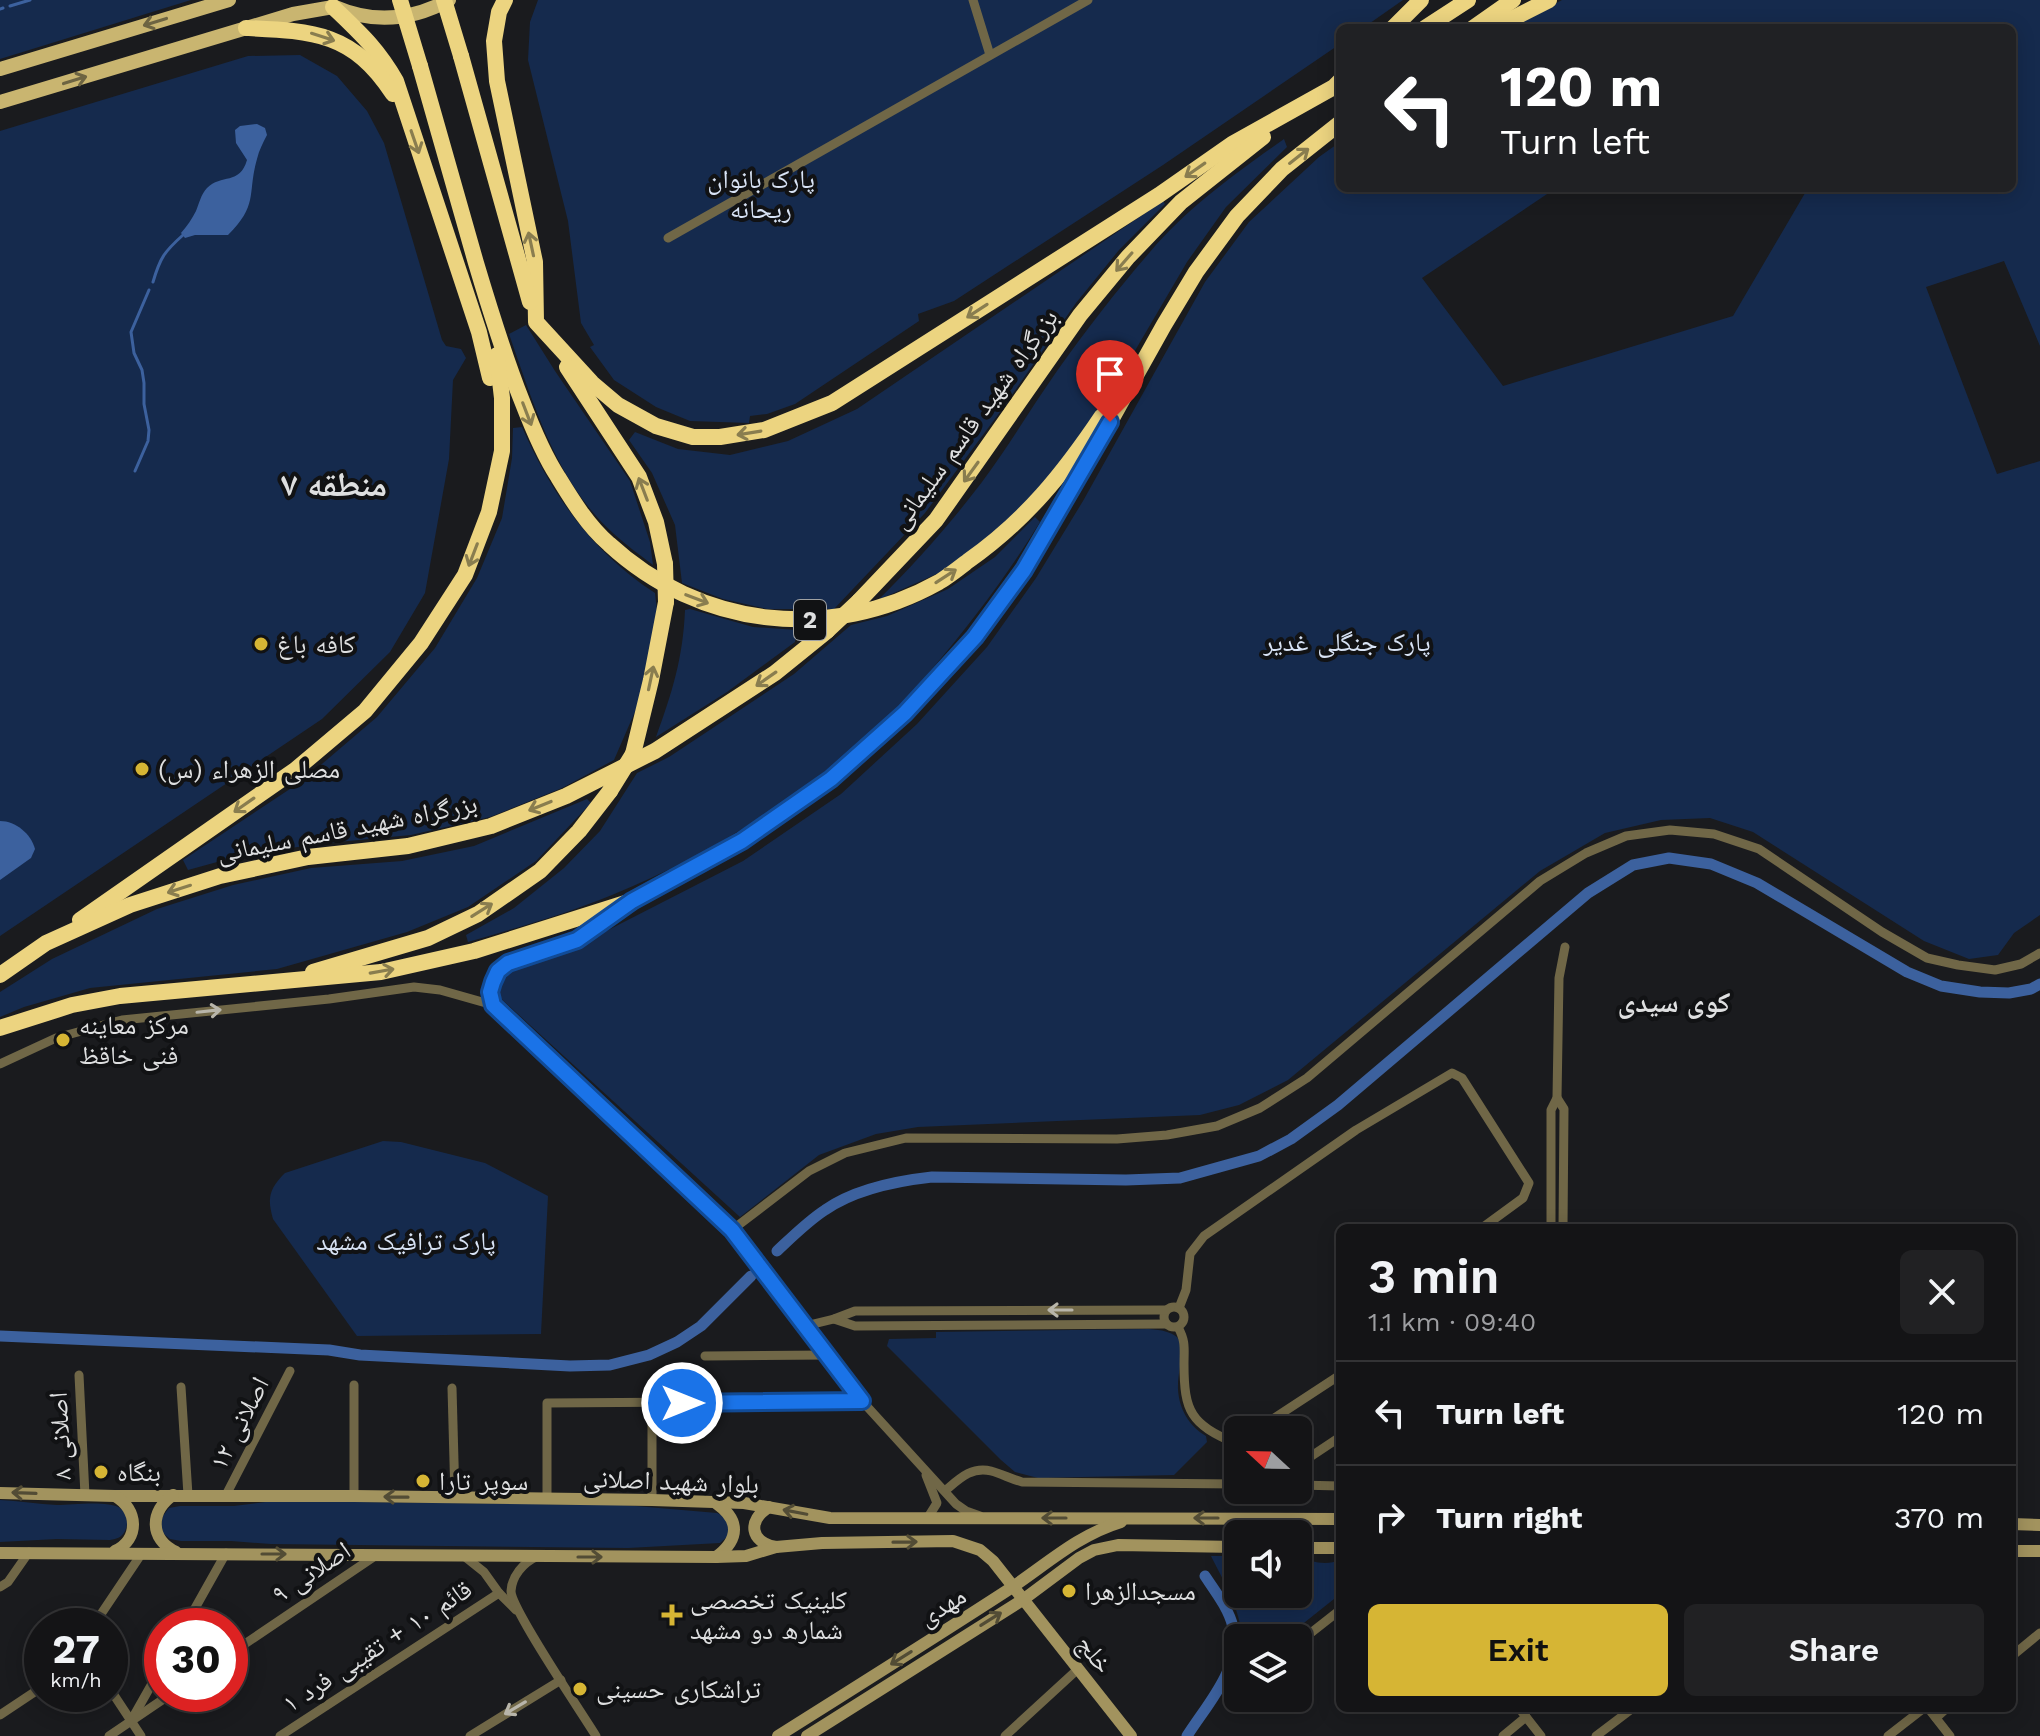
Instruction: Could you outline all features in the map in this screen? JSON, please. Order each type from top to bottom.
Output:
[{"type":"highway","points":[[46,943],[295,770],[365,711],[421,643],[465,575],[489,512],[502,451],[502,398],[491,314],[400,0]]},
{"type":"highway","points":[[277,983],[428,938],[478,914],[540,871],[579,831],[610,791],[633,754],[666,602],[665,564],[656,522],[639,477],[536,322],[447,0]]},
{"type":"highway","points":[[505,0],[499,12],[494,41],[497,81],[535,262],[536,322],[592,383],[618,405],[656,426],[693,437],[720,437],[764,430],[832,403],[1146,203],[1232,144],[1336,85]]},
{"type":"highway","points":[[1397,24],[1421,0]]},
{"type":"highway","points":[[1431,24],[1468,0]]},
{"type":"highway","points":[[1479,24],[1513,0]]},
{"type":"highway","points":[[1502,24],[1549,0]]},
{"type":"highway","points":[[330,3],[368,40],[396,81],[479,332],[492,389],[494,427],[489,512]]},
{"type":"highway","points":[[246,28],[315,34],[343,44],[367,62],[406,114]]},
{"type":"highway","name":"بزرگراه شهید قاسم سلیمانی","points":[[0,975],[46,943],[130,905],[220,876],[308,857],[408,846],[491,826],[553,801],[655,751],[775,673],[859,601],[936,520],[1080,315],[1128,257],[1181,202],[1247,148],[1336,85]]},
{"type":"highway","name":"2","points":[[491,314],[533,429],[555,474],[606,543],[637,568],[675,591],[725,610],[769,619],[818,620],[880,608],[939,582],[989,547],[1030,511],[1075,456],[1196,272],[1237,216],[1282,169],[1336,126]]},
{"type":"highway","points":[[493,1005],[490,992],[493,982],[498,971],[508,963],[577,940],[632,901],[742,841],[831,779],[915,702],[975,637],[1024,570],[1164,325]]},
{"type":"highway","points":[[1,1028],[72,1005],[120,996],[381,972],[474,951],[632,901]]},
{"type":"main road","points":[[0,69],[229,0]]},
{"type":"main road","points":[[0,102],[330,3],[355,16],[385,18],[424,11],[447,0]]},
{"type":"main road","name":"بلوار شهید اصلانی","points":[[0,1493],[652,1500],[744,1503],[830,1518],[1336,1519]]},
{"type":"main road","points":[[173,1495],[159,1508],[155,1527],[164,1544],[181,1553]]},
{"type":"main road","points":[[112,1552],[127,1542],[134,1525],[129,1507],[115,1496]]},
{"type":"main road","points":[[716,1503],[727,1511],[733,1523],[733,1537],[727,1549],[716,1557]]},
{"type":"main road","points":[[769,1507],[759,1513],[754,1524],[756,1536],[764,1545],[776,1547]]},
{"type":"main road","name":"مهدی","points":[[778,1736],[1015,1586],[1071,1545],[1103,1528],[1132,1519]]},
{"type":"main road","points":[[2016,1525],[2040,1525]]},
{"type":"main road","points":[[0,1553],[716,1557],[746,1556],[776,1547],[822,1543],[953,1541],[980,1550],[1015,1586]]},
{"type":"main road","name":"مهدی","points":[[807,1736],[1024,1599],[1094,1550],[1118,1545],[1224,1547]]},
{"type":"main road","points":[[1312,1548],[1336,1548]]},
{"type":"main road","points":[[2016,1552],[2040,1551]]},
{"type":"main road","name":"خلج","points":[[1015,1586],[1131,1736]]},
{"type":"street","points":[[973,0],[990,55]]},
{"type":"street","points":[[668,238],[1088,0]]},
{"type":"street","points":[[732,1230],[809,1171],[845,1153],[906,1138],[1117,1139],[1167,1135],[1217,1126],[1260,1108],[1307,1078],[1540,881],[1586,853],[1626,836],[1670,830],[1714,834],[1759,849],[1882,932],[1927,958],[1995,970],[2021,964],[2040,953]]},
{"type":"street","points":[[1551,1224],[1551,1110],[1557,1098],[1559,978],[1565,947]]},
{"type":"street","points":[[0,1064],[56,1038],[122,1020],[414,987],[440,990],[493,1005],[732,1230],[862,1401],[956,1504],[987,1518]]},
{"type":"street","points":[[1179,1308],[1186,1290],[1190,1254],[1204,1236],[1356,1130],[1452,1073],[1462,1078],[1529,1183],[1523,1198],[1487,1224]]},
{"type":"street","points":[[1557,1098],[1564,1109],[1563,1224]]},
{"type":"street","points":[[805,1326],[855,1311],[1166,1310],[1171,1307],[1183,1312],[1184,1318],[1178,1327]]},
{"type":"street","points":[[990,1310],[990,1325]]},
{"type":"street","points":[[1085,1310],[1085,1325]]},
{"type":"street","points":[[1166,1310],[1166,1324]]},
{"type":"street","points":[[881,1311],[882,1325]]},
{"type":"street","points":[[919,1311],[919,1324]]},
{"type":"street","points":[[834,1319],[855,1326],[1166,1324],[1178,1327]]},
{"type":"street","points":[[1178,1327],[1184,1338],[1184,1388],[1191,1413],[1210,1432],[1224,1438]]},
{"type":"street","points":[[705,1356],[828,1355]]},
{"type":"street","name":"اصلانی ۱۲","points":[[226,1495],[290,1371]]},
{"type":"street","name":"اصلانی ۸","points":[[79,1375],[85,1495]]},
{"type":"street","points":[[1277,1416],[1336,1378]]},
{"type":"street","points":[[354,1385],[354,1496]]},
{"type":"street","points":[[181,1387],[188,1495]]},
{"type":"street","points":[[452,1388],[455,1498]]},
{"type":"street","points":[[547,1498],[547,1403],[862,1401]]},
{"type":"street","points":[[652,1403],[652,1500]]},
{"type":"street","points":[[1312,1456],[1336,1440]]},
{"type":"street","points":[[946,1490],[969,1472],[980,1470],[1022,1482],[1224,1484]]},
{"type":"street","points":[[925,1472],[937,1503],[927,1519]]},
{"type":"street","points":[[1312,1485],[1336,1486]]},
{"type":"street","points":[[0,1587],[8,1582],[29,1552]]},
{"type":"street","points":[[105,1608],[142,1553]]},
{"type":"street","points":[[195,1608],[226,1553]]},
{"type":"street","name":"اصلانی ۹","points":[[248,1642],[377,1554]]},
{"type":"street","points":[[464,1556],[484,1572],[521,1615]]},
{"type":"street","points":[[539,1556],[519,1569],[511,1593],[521,1615],[596,1736]]},
{"type":"street","name":"قائم ۱۰ + تقیبی فرد ۱","points":[[280,1736],[499,1593]]},
{"type":"street","points":[[1312,1632],[1336,1613]]},
{"type":"street","points":[[2016,1653],[2040,1633]]},
{"type":"street","points":[[1005,1736],[1078,1669]]},
{"type":"street","points":[[470,1736],[561,1680]]},
{"type":"street","points":[[0,1715],[24,1698]]},
{"type":"street","points":[[131,1721],[144,1698]]},
{"type":"street","points":[[125,1712],[141,1736]]},
{"type":"street","points":[[109,1736],[144,1712]]},
{"type":"street","points":[[1522,1712],[1541,1736]]},
{"type":"street","points":[[1596,1736],[1628,1712]]},
{"type":"street","points":[[1888,1736],[1921,1712]]},
{"type":"street","points":[[1930,1712],[1950,1736]]},
{"type":"street","points":[[1936,1718],[1943,1712]]},
{"type":"street","points":[[1503,1736],[1526,1717]]},
{"type":"green space","points":[[0,0],[191,0],[0,59]]},
{"type":"green space","name":"پارک بانوان ریحانه","points":[[538,0],[1403,0],[1369,24],[1336,24],[1336,47],[1163,165],[954,301],[918,314],[919,321],[795,404],[767,414],[750,416],[749,423],[690,421],[656,407],[614,380],[590,347],[594,345],[581,323],[568,221],[528,60],[530,22]]},
{"type":"green space","name":"پارک جنگلی غدیر","points":[[1562,0],[2040,0],[2040,346],[2004,261],[1926,287],[1997,474],[2040,461],[2040,915],[2014,933],[1998,955],[1969,959],[1924,941],[1753,832],[1710,818],[1661,820],[1605,833],[1540,871],[1288,1080],[1239,1105],[1200,1115],[918,1127],[876,1134],[819,1155],[740,1217],[496,994],[509,969],[581,944],[743,861],[841,794],[917,724],[987,647],[1036,578],[1083,501],[1205,282],[1249,222],[1319,157],[1336,145],[1336,192],[1550,192],[1422,278],[1503,386],[1733,316],[1806,192],[2016,192],[2016,24],[1518,24]]},
{"type":"green space","points":[[300,55],[337,76],[367,111],[384,143],[442,340],[446,346],[461,349],[466,358],[453,380],[449,459],[425,593],[390,652],[322,719],[0,936],[0,131],[248,56]]},
{"type":"green space","points":[[1284,139],[1287,147],[1226,207],[1187,262],[1109,395],[1072,451],[1028,504],[987,541],[941,572],[878,600],[970,498],[1079,340],[1150,252],[1196,205]]},
{"type":"green space","points":[[1163,201],[1165,204],[1119,250],[1076,303],[925,513],[834,609],[767,609],[723,599],[682,583],[675,525],[652,473],[629,440],[635,432],[678,449],[730,455],[788,441],[857,409]]},
{"type":"green space","points":[[526,325],[630,481],[650,542],[653,565],[594,513],[562,467],[538,415],[509,334]]},
{"type":"green space","points":[[522,427],[546,476],[576,520],[612,560],[655,593],[657,611],[650,663],[637,707],[614,760],[562,788],[490,817],[411,835],[317,844],[239,856],[188,870],[183,860],[302,781],[377,717],[435,648],[477,578],[502,518],[512,458],[513,428]]},
{"type":"green space","points":[[1035,517],[1040,522],[961,634],[897,710],[832,766],[763,816],[651,878],[577,908],[468,942],[466,935],[514,908],[564,868],[600,831],[637,773],[669,757],[794,674],[851,625],[887,616],[948,589],[995,557]]},
{"type":"green space","points":[[685,610],[753,627],[797,630],[795,642],[727,692],[656,737],[676,675]]},
{"type":"green space","points":[[587,799],[591,803],[536,861],[468,907],[407,932],[277,969],[90,988],[0,1017],[0,992],[52,959],[157,909],[233,885],[311,868],[402,861],[474,846]]},
{"type":"green space","name":"پارک ترافیک مشهد","points":[[383,1141],[401,1142],[485,1163],[548,1196],[541,1334],[357,1336],[273,1219],[270,1199],[285,1173]]},
{"type":"green space","points":[[1165,1331],[1180,1341],[1180,1403],[1190,1422],[1206,1436],[1207,1442],[1174,1475],[1038,1478],[1015,1472],[887,1346],[889,1339],[936,1338],[936,1332]]},
{"type":"green space","points":[[0,1500],[114,1506],[124,1513],[127,1525],[122,1535],[110,1540],[0,1542]]},
{"type":"green space","points":[[273,1501],[624,1505],[717,1513],[726,1517],[730,1525],[728,1536],[720,1543],[628,1548],[271,1544],[181,1541],[170,1539],[163,1533],[161,1524],[169,1508]]},
{"type":"green space","points":[[1211,1556],[1224,1556],[1224,1581]]},
{"type":"green space","points":[[1312,1561],[1336,1561],[1336,1600],[1303,1624],[1240,1624],[1236,1608],[1312,1608]]},
{"type":"shaded area","points":[[257,124],[265,128],[267,135],[258,156],[244,215],[228,235],[185,238],[181,233],[205,190],[212,184],[235,176],[244,168],[247,160],[236,143],[235,130],[240,126]]},
{"type":"shaded area","points":[[0,821],[22,829],[35,849],[31,858],[0,880]]},
{"type":"waterway","points":[[10,6],[30,0]]},
{"type":"waterway","points":[[153,282],[164,256],[183,235]]},
{"type":"waterway","points":[[135,471],[148,441],[149,430],[142,370],[134,353],[131,332],[149,290]]},
{"type":"waterway","points":[[777,1251],[812,1219],[837,1203],[863,1191],[890,1184],[932,1177],[1180,1178],[1259,1156],[1291,1139],[1338,1105],[1588,893],[1633,865],[1669,858],[1711,864],[1757,883],[1907,972],[1941,986],[2009,993],[2040,984]]},
{"type":"waterway","points":[[0,1336],[329,1350],[360,1355],[570,1366],[610,1365],[649,1355],[677,1342],[701,1326],[751,1276]]},
{"type":"waterway","points":[[1187,1736],[1221,1685],[1228,1671],[1234,1642],[1228,1614],[1205,1576]]},
{"type":"place","name":"کافه باغ","points":[[261,644]]},
{"type":"place","name":"مصلی الزهراء (س)","points":[[142,769]]},
{"type":"place","name":"مرکز معاینه فنی خاقظ","points":[[63,1040]]},
{"type":"place","name":"بنگاه","points":[[101,1472]]},
{"type":"place","name":"سوپر تارا","points":[[423,1481]]},
{"type":"place","name":"مسجدالزهرا","points":[[1069,1591]]},
{"type":"place","name":"کلینیک تخصصی شمار‌ه دو مشهد","points":[[672,1615]]},
{"type":"place","name":"تراشکاری حسینی","points":[[580,1689]]},
{"type":"district","name":"منطقه ۷","points":[[334,484]]},
{"type":"district","name":"کوی سیدی","points":[[1674,1002]]},
{"type":"route","points":[[682,1403],[862,1401],[732,1230],[493,1005],[490,992],[493,982],[498,971],[508,963],[577,940],[632,901],[742,841],[831,779],[905,713],[975,637],[1024,570],[1110,422]]}]
